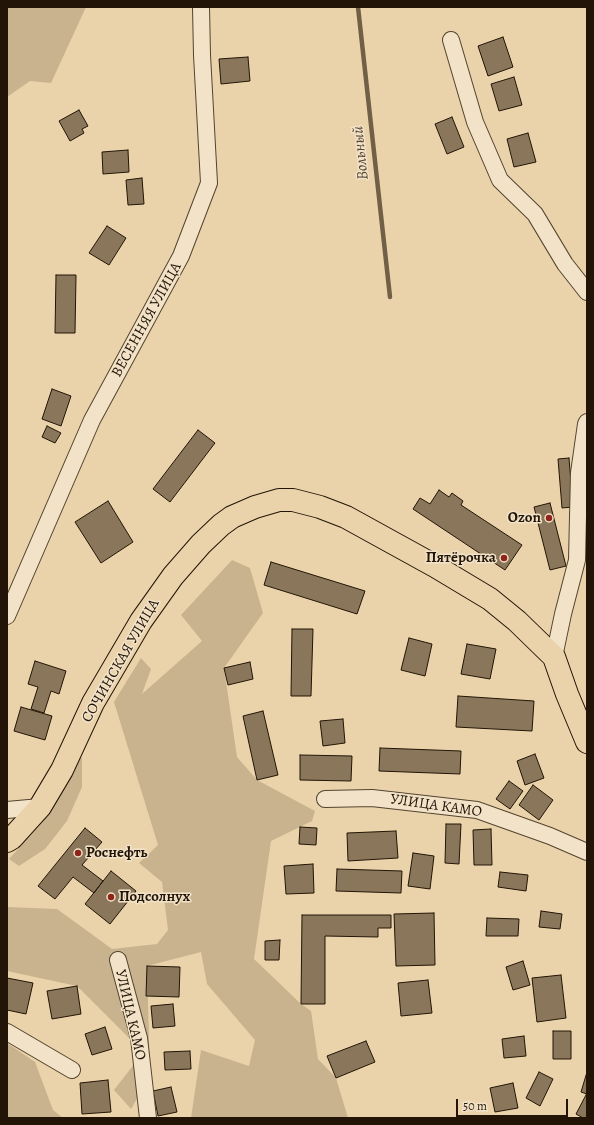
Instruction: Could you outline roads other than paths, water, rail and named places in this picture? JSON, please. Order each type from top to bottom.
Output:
[{"type":"highway","name":"СОЧИНСКАЯ УЛИЦА","points":[[7,842],[40,807],[62,770],[97,696],[141,621],[169,581],[201,544],[221,525],[232,517],[255,507],[278,500],[293,500],[320,507],[346,517],[435,566],[490,600],[517,621],[554,657],[567,694],[587,742]]},
{"type":"street","name":"ВЕСЕННЯЯ УЛИЦА","points":[[7,616],[92,420],[181,256],[209,183],[201,7]]},
{"type":"street","points":[[451,40],[475,122],[500,180],[535,214],[565,264],[587,292]]},
{"type":"street","points":[[554,657],[577,560],[579,473],[587,422]]},
{"type":"street","name":"УЛИЦА КАМО","points":[[325,799],[372,798],[477,810],[550,836],[587,852]]},
{"type":"street","points":[[7,810],[40,807]]},
{"type":"street","name":"УЛИЦА КАМО","points":[[118,960],[138,1038],[148,1118]]},
{"type":"street","points":[[7,1032],[72,1070]]},
{"type":"waterway","name":"Вольный","points":[[358,7],[390,297]]},
{"type":"place","name":"Ozon","points":[[549,518]]},
{"type":"place","name":"Пятёрочка","points":[[504,558]]},
{"type":"place","name":"Роснефть","points":[[78,853]]},
{"type":"place","name":"Подсолнух","points":[[111,897]]}]
